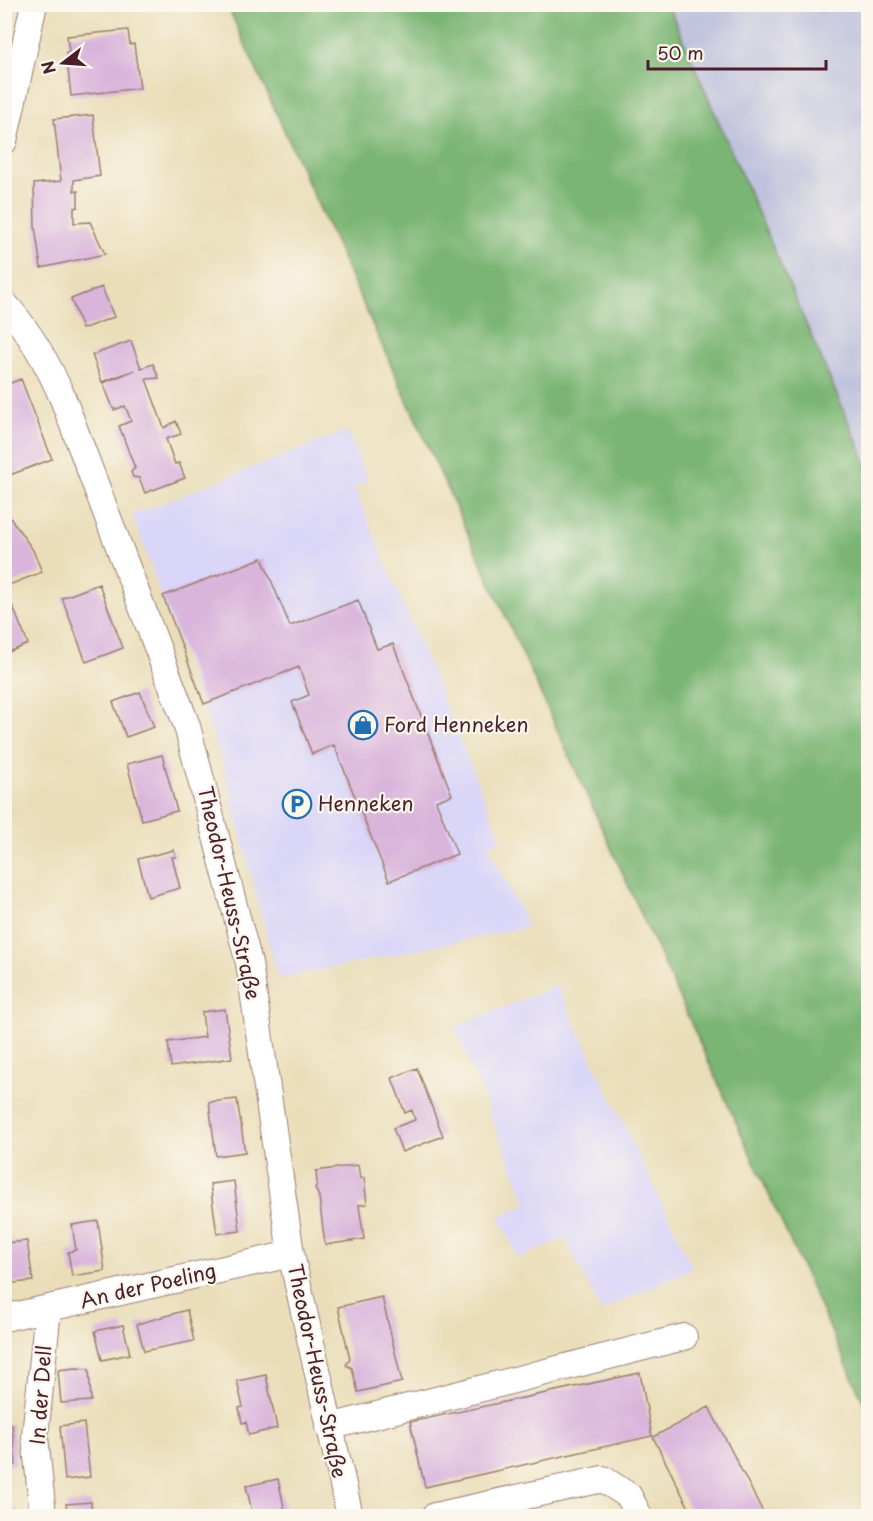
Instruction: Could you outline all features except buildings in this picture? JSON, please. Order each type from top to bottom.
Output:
[{"type":"street","points":[[4,141],[9,106],[34,4]]},
{"type":"street","name":"Theodor-Heuss-Straße","points":[[4,303],[24,325],[42,355],[63,399],[187,726],[249,963],[291,1254],[350,1516]]},
{"type":"street","name":"An der Poeling","points":[[4,1318],[291,1254]]},
{"type":"street","name":"In der Dell","points":[[43,1516],[35,1436],[48,1309]]},
{"type":"street","points":[[329,1427],[684,1337]]},
{"type":"street","points":[[435,1516],[603,1479],[629,1496],[639,1516]]},
{"type":"shaded area","points":[[668,5],[868,5],[868,467]]},
{"type":"shaded area","points":[[347,431],[368,481],[354,487],[502,840],[488,845],[528,927],[278,979],[222,761],[132,515]]},
{"type":"shaded area","points":[[557,986],[693,1268],[601,1311],[565,1238],[518,1259],[499,1216],[527,1204],[455,1027]]},
{"type":"green space","points":[[227,5],[668,5],[868,467],[868,1412]]},
{"type":"place","name":"Ford Henneken","points":[[363,725]]},
{"type":"place","name":"Henneken","points":[[297,804]]}]
